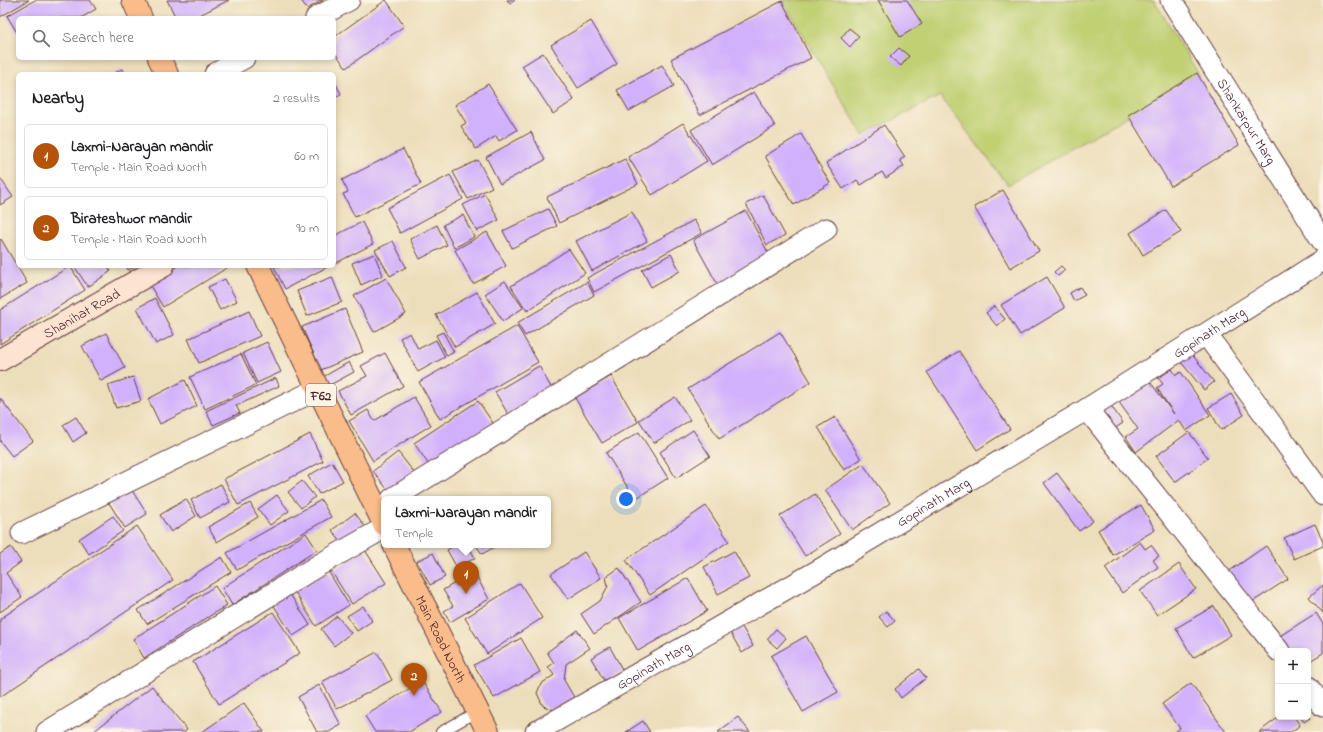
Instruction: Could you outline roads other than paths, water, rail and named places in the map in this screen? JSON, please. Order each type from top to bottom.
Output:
[{"type":"main road","points":[[133,0],[140,16]]},
{"type":"main road","points":[[160,60],[166,72]]},
{"type":"main road","name":"F62","points":[[259,268],[318,389],[381,507]]},
{"type":"main road","name":"Main Road North","points":[[396,548],[488,732]]},
{"type":"street","points":[[320,16],[349,0]]},
{"type":"street","name":"Shankarpur Marg","points":[[1171,0],[1323,242]]},
{"type":"street","points":[[219,72],[240,60]]},
{"type":"street","points":[[410,496],[826,229]]},
{"type":"street","name":"Gopinath Marg","points":[[536,732],[819,570],[1087,409],[1323,260]]},
{"type":"street","name":"Shanihat Road","points":[[0,360],[160,268]]},
{"type":"street","points":[[1206,334],[1323,495]]},
{"type":"street","points":[[22,533],[318,389]]},
{"type":"street","points":[[1087,409],[1277,648]]},
{"type":"street","points":[[47,732],[319,565],[381,515]]},
{"type":"street","points":[[1311,691],[1323,706]]},
{"type":"lane","points":[[441,732],[478,711]]},
{"type":"place","name":"Laxmi-Narayan mandir","points":[[466,594]]},
{"type":"place","name":"Birateshwor mandir","points":[[414,696]]}]
